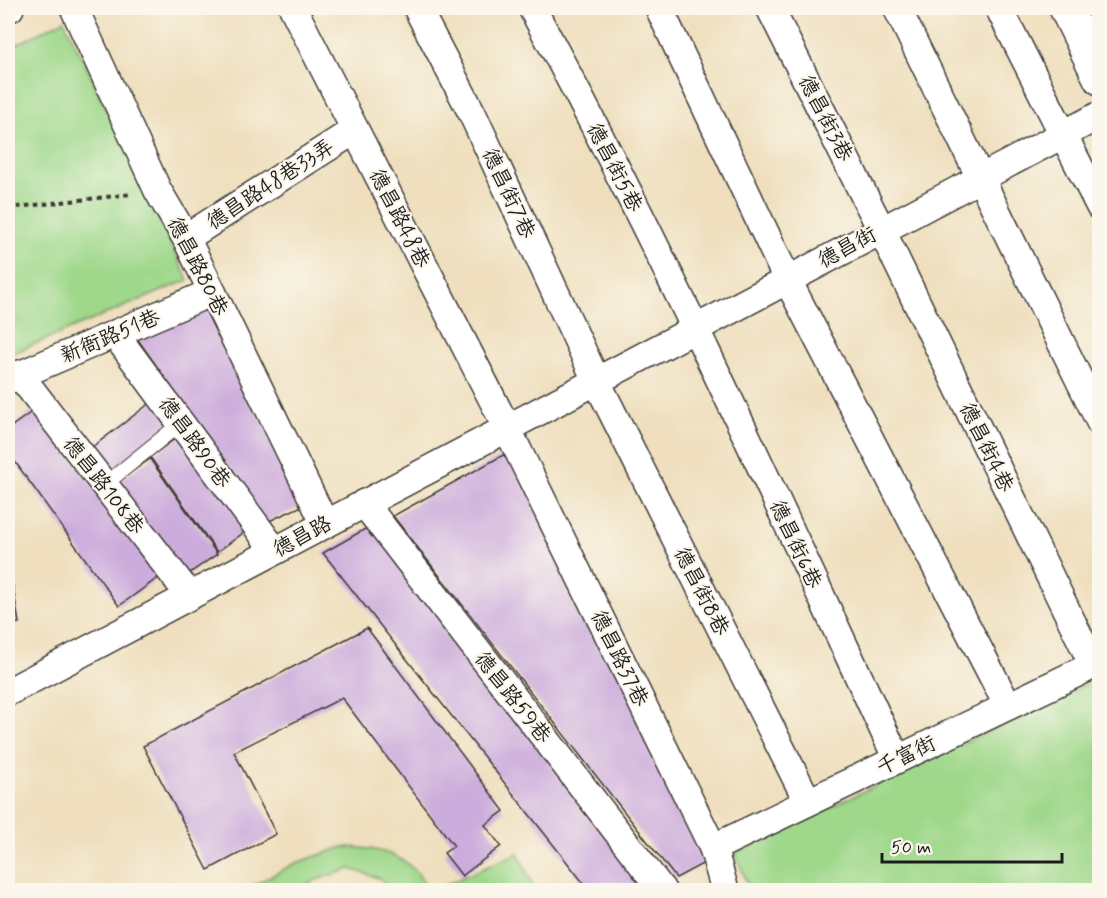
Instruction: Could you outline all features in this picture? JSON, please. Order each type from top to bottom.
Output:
[{"type":"street","name":"德昌路80巷","points":[[74,8],[158,191],[186,238],[325,524]]},
{"type":"street","name":"德昌路48巷","points":[[293,8],[507,428]]},
{"type":"street","name":"德昌街7巷","points":[[417,8],[472,113],[596,380]]},
{"type":"street","name":"德昌街5巷","points":[[532,8],[567,71],[695,328]]},
{"type":"street","points":[[659,8],[787,279],[1008,706]]},
{"type":"street","name":"德昌街3巷","points":[[770,8],[882,229]]},
{"type":"street","points":[[897,8],[1100,422]]},
{"type":"street","points":[[999,8],[1100,207]]},
{"type":"street","points":[[1066,8],[1100,78]]},
{"type":"street","name":"德昌街","points":[[596,380],[1100,115]]},
{"type":"street","name":"德昌路48巷33弄","points":[[186,238],[355,130]]},
{"type":"street","name":"德昌街4巷","points":[[882,229],[1096,664]]},
{"type":"street","name":"新衙路51巷","points":[[13,377],[212,291]]},
{"type":"street","name":"德昌街6巷","points":[[695,328],[897,759]]},
{"type":"street","name":"德昌路90巷","points":[[115,334],[275,551]]},
{"type":"street","name":"德昌路108巷","points":[[13,377],[104,484],[190,596]]},
{"type":"street","name":"德昌路","points":[[8,692],[596,380]]},
{"type":"street","name":"德昌街8巷","points":[[596,380],[808,802]]},
{"type":"street","name":"德昌路37巷","points":[[507,428],[713,848],[725,891]]},
{"type":"street","name":"德昌路59巷","points":[[364,503],[662,891]]},
{"type":"street","name":"千富街","points":[[713,848],[1096,664]]},
{"type":"lane","points":[[104,484],[181,423]]},
{"type":"path","points":[[8,208],[158,191]]},
{"type":"green space","points":[[64,20],[188,280],[8,355],[8,49]]},
{"type":"green space","points":[[1099,678],[1099,890],[750,890],[735,853]]},
{"type":"green space","points":[[343,847],[370,849],[393,855],[413,868],[428,890],[393,890],[379,878],[350,869],[316,880],[296,890],[244,890],[296,863]]},
{"type":"green space","points":[[518,853],[535,890],[434,890]]},
{"type":"building","points":[[207,298],[302,506],[267,522],[134,334]]},
{"type":"building","points":[[158,397],[177,422],[105,478],[86,452]]},
{"type":"building","points":[[37,408],[159,577],[119,606],[8,452],[8,429]]},
{"type":"building","points":[[183,433],[250,528],[217,552],[150,457]]},
{"type":"building","points":[[514,449],[710,860],[676,878],[393,516]]},
{"type":"building","points":[[150,459],[217,554],[184,577],[117,482]]},
{"type":"building","points":[[374,524],[655,890],[589,890],[323,553]]},
{"type":"building","points":[[8,557],[19,623],[8,625]]},
{"type":"building","points":[[367,628],[504,811],[485,825],[501,846],[462,876],[444,853],[454,846],[342,698],[234,752],[276,834],[208,870],[143,746]]}]
